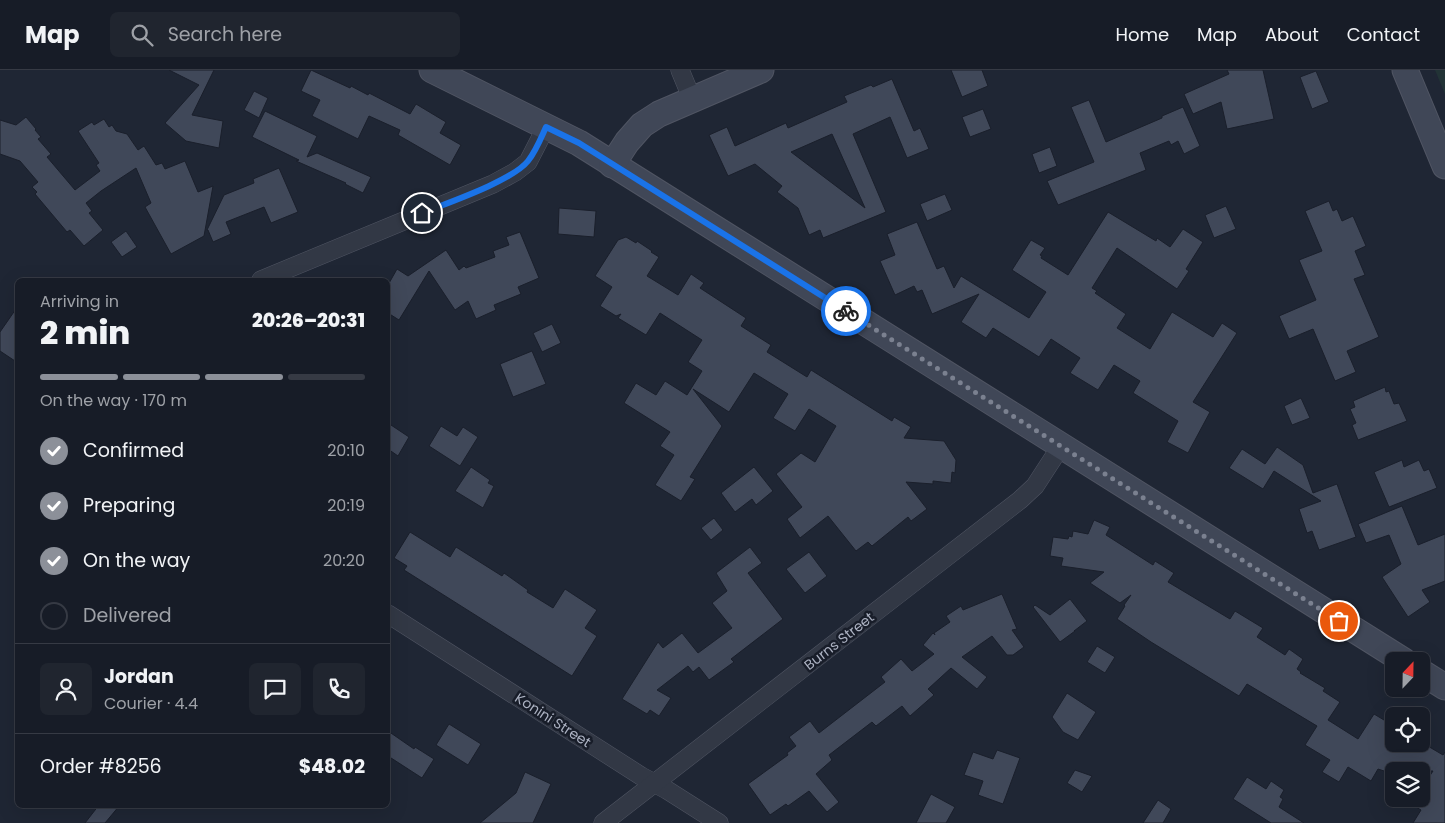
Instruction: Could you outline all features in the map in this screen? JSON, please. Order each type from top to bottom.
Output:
[{"type":"main road","points":[[432,70],[579,143],[1390,652]]},
{"type":"main road","points":[[612,165],[627,142],[642,126],[659,114],[760,70]]},
{"type":"main road","points":[[1405,70],[1445,166]]},
{"type":"main road","points":[[1430,678],[1445,687]]},
{"type":"street","points":[[680,70],[692,99]]},
{"type":"street","points":[[266,278],[493,184],[515,172],[528,162],[546,127]]},
{"type":"street","name":"Burns Street","points":[[603,823],[1020,500],[1035,486],[1062,446]]},
{"type":"street","name":"Konini Street","points":[[390,615],[641,776],[719,823]]},
{"type":"shaded area","points":[[1435,70],[1445,70],[1445,94]]},
{"type":"building","points":[[169,70],[214,70],[192,115],[223,121],[219,148],[186,141],[165,123],[199,85]]},
{"type":"building","points":[[311,70],[350,88],[351,86],[368,95],[369,93],[410,114],[416,104],[446,122],[440,133],[461,145],[450,165],[398,135],[400,130],[369,116],[358,139],[312,116],[320,100],[301,91]]},
{"type":"building","points":[[951,70],[982,70],[988,86],[962,97]]},
{"type":"building","points":[[1227,70],[1263,70],[1274,119],[1227,129],[1221,102],[1193,114],[1184,94],[1229,74]]},
{"type":"building","points":[[1316,71],[1329,102],[1312,109],[1300,77]]},
{"type":"building","points":[[892,79],[914,131],[920,128],[929,149],[907,158],[890,117],[853,134],[886,212],[823,238],[820,230],[809,235],[798,208],[777,192],[782,186],[755,164],[728,176],[709,135],[727,127],[735,146],[786,123],[788,128],[847,102],[844,96],[871,85],[873,87]],"holes":[[[832,134],[865,208],[791,152]]]},
{"type":"building","points":[[254,91],[268,98],[259,118],[244,110]]},
{"type":"building","points":[[1089,100],[1106,142],[1183,107],[1200,146],[1184,154],[1178,141],[1171,145],[1169,141],[1140,153],[1146,170],[1058,205],[1047,181],[1094,162],[1071,107]]},
{"type":"building","points":[[983,109],[991,129],[970,137],[962,117]]},
{"type":"building","points":[[265,111],[317,136],[307,157],[317,153],[371,177],[363,193],[346,183],[296,161],[299,160],[252,137]]},
{"type":"building","points":[[26,117],[41,137],[38,139],[51,154],[47,157],[75,190],[100,171],[96,165],[99,163],[78,131],[92,122],[94,125],[104,119],[109,127],[112,125],[116,131],[127,134],[138,150],[144,146],[156,165],[162,163],[165,169],[185,161],[198,192],[213,186],[204,236],[171,254],[145,207],[151,203],[136,168],[86,203],[92,211],[89,213],[103,230],[84,246],[70,230],[67,232],[35,194],[37,192],[32,187],[38,182],[20,161],[0,154],[0,120],[16,125]]},
{"type":"building","points":[[1050,147],[1057,166],[1039,173],[1032,154]]},
{"type":"building","points":[[279,168],[298,212],[271,223],[264,207],[226,222],[231,234],[213,242],[207,230],[224,195],[254,183],[253,179]]},
{"type":"building","points":[[945,194],[952,210],[927,221],[920,204]]},
{"type":"building","points":[[1329,201],[1333,211],[1337,209],[1342,221],[1353,216],[1366,246],[1355,251],[1365,275],[1354,279],[1379,337],[1347,351],[1356,372],[1335,381],[1313,329],[1289,339],[1279,316],[1316,300],[1299,260],[1322,251],[1305,211]]},
{"type":"building","points":[[1226,206],[1236,229],[1214,238],[1205,215]]},
{"type":"building","points":[[559,208],[596,211],[594,237],[558,234]]},
{"type":"building","points":[[1108,212],[1156,241],[1157,238],[1170,247],[1183,229],[1203,242],[1186,269],[1189,271],[1177,289],[1117,248],[1092,288],[1097,291],[1095,293],[1126,314],[1117,328],[1150,349],[1172,312],[1213,337],[1222,323],[1237,333],[1193,402],[1210,412],[1188,453],[1167,442],[1178,421],[1133,393],[1140,381],[1114,365],[1098,390],[1070,373],[1080,358],[1051,339],[1039,357],[993,328],[986,338],[961,322],[979,294],[932,314],[922,290],[917,292],[914,286],[895,295],[880,261],[895,255],[887,234],[917,222],[937,269],[944,266],[954,288],[961,276],[1029,318],[1046,292],[1012,270],[1031,240],[1045,248],[1040,255],[1042,256],[1041,258],[1068,275]]},
{"type":"building","points":[[126,231],[137,247],[122,257],[111,242]]},
{"type":"building","points":[[520,232],[539,278],[518,287],[521,294],[494,305],[496,310],[476,319],[468,301],[455,310],[429,271],[399,320],[390,314],[390,281],[397,269],[408,276],[446,250],[459,270],[464,266],[466,268],[495,257],[493,251],[509,245],[506,237]]},
{"type":"building","points":[[626,237],[636,243],[637,241],[659,257],[647,276],[678,295],[691,274],[704,283],[700,288],[746,318],[741,326],[771,345],[767,352],[807,377],[811,370],[892,421],[894,417],[911,427],[904,438],[944,441],[956,460],[955,473],[952,472],[951,483],[933,481],[933,484],[906,482],[927,509],[911,521],[908,517],[872,546],[868,542],[856,551],[828,516],[800,538],[787,519],[802,507],[776,474],[801,453],[815,462],[836,426],[809,409],[795,431],[773,418],[788,394],[754,373],[729,412],[693,389],[722,426],[690,477],[695,479],[681,501],[655,485],[674,455],[660,446],[670,432],[624,403],[636,383],[656,395],[665,381],[687,395],[702,371],[688,362],[702,340],[660,313],[646,335],[618,318],[621,314],[616,316],[600,306],[612,287],[595,276],[618,240]]},
{"type":"building","points":[[15,310],[15,361],[0,351],[0,332]]},
{"type":"building","points":[[552,324],[561,343],[542,352],[533,333]]},
{"type":"building","points":[[532,351],[546,384],[513,397],[500,364]]},
{"type":"building","points":[[1385,387],[1386,392],[1389,391],[1394,404],[1399,403],[1407,421],[1358,440],[1352,425],[1356,423],[1350,409],[1355,407],[1353,401]]},
{"type":"building","points":[[1301,398],[1310,418],[1292,425],[1284,406]]},
{"type":"building","points":[[390,424],[409,437],[398,456],[390,450]]},
{"type":"building","points":[[441,426],[457,436],[463,427],[478,437],[460,466],[429,446]]},
{"type":"building","points":[[1277,447],[1303,465],[1313,493],[1337,484],[1356,537],[1319,550],[1312,531],[1307,533],[1299,509],[1321,501],[1274,471],[1263,489],[1229,468],[1242,449],[1265,464]]},
{"type":"building","points":[[1402,460],[1404,467],[1419,460],[1424,471],[1429,469],[1437,488],[1389,507],[1374,472]]},
{"type":"building","points":[[471,467],[490,480],[488,483],[494,486],[483,508],[455,491]]},
{"type":"building","points":[[754,467],[773,491],[756,505],[752,499],[735,512],[721,493]]},
{"type":"building","points":[[1402,506],[1418,545],[1445,534],[1445,581],[1422,590],[1430,602],[1408,617],[1382,577],[1401,564],[1389,535],[1366,543],[1358,524]]},
{"type":"building","points":[[714,518],[723,530],[711,540],[701,528]]},
{"type":"building","points":[[1094,520],[1110,527],[1106,535],[1153,565],[1155,561],[1174,573],[1168,582],[1230,619],[1235,611],[1263,628],[1257,637],[1285,655],[1289,649],[1303,659],[1297,669],[1300,673],[1325,688],[1323,691],[1340,702],[1328,720],[1358,739],[1374,714],[1385,721],[1385,752],[1430,752],[1430,747],[1443,755],[1445,752],[1445,823],[1413,823],[1421,810],[1416,807],[1430,807],[1430,776],[1433,771],[1430,771],[1430,762],[1385,762],[1385,771],[1378,769],[1371,781],[1348,767],[1339,782],[1322,772],[1330,760],[1305,745],[1317,726],[1247,684],[1239,696],[1117,619],[1131,595],[1120,603],[1090,583],[1104,572],[1061,566],[1063,558],[1050,556],[1053,537],[1068,539],[1069,536],[1072,537],[1073,531],[1088,534]]},
{"type":"building","points":[[410,532],[450,557],[456,547],[502,576],[504,573],[528,590],[527,592],[553,608],[565,589],[597,610],[585,628],[597,636],[572,676],[404,570],[407,566],[394,558]]},
{"type":"building","points":[[750,547],[762,563],[748,573],[783,619],[731,659],[734,662],[709,680],[699,667],[693,672],[688,666],[657,690],[671,698],[659,716],[650,710],[647,714],[622,699],[658,642],[663,648],[682,633],[698,653],[732,628],[712,603],[727,591],[716,573]]},
{"type":"building","points":[[809,552],[827,576],[805,593],[786,569]]},
{"type":"building","points":[[1002,594],[1017,629],[1012,630],[1024,647],[1013,655],[1007,655],[992,636],[962,657],[987,677],[977,689],[951,668],[928,689],[934,695],[910,716],[902,706],[876,726],[872,722],[829,755],[832,760],[816,774],[839,802],[827,812],[809,791],[788,806],[786,804],[770,815],[748,784],[788,755],[787,753],[796,746],[789,737],[810,721],[819,733],[885,682],[881,677],[901,659],[912,671],[934,654],[923,645],[933,633],[935,635],[934,633],[950,622],[946,616],[961,606],[963,610]]},
{"type":"building","points":[[1070,599],[1087,621],[1060,642],[1033,607],[1035,605],[1050,615]]},
{"type":"building","points":[[1097,646],[1115,657],[1105,673],[1087,662]]},
{"type":"building","points":[[1067,693],[1096,712],[1078,740],[1063,732],[1052,717]]},
{"type":"building","points":[[449,724],[481,744],[468,765],[436,745]]},
{"type":"building","points":[[390,732],[414,749],[415,747],[434,759],[422,778],[390,757]]},
{"type":"building","points":[[997,750],[1020,758],[1003,804],[978,795],[983,781],[964,775],[973,752],[993,759]]},
{"type":"building","points":[[1075,770],[1092,776],[1082,792],[1067,783]]},
{"type":"building","points":[[525,772],[551,784],[533,823],[480,823],[516,793]]},
{"type":"building","points":[[1247,777],[1266,789],[1271,781],[1284,790],[1280,797],[1283,799],[1279,807],[1304,823],[1271,823],[1233,799]]},
{"type":"building","points":[[931,794],[955,807],[946,823],[916,823]]},
{"type":"building","points":[[1158,800],[1171,809],[1163,823],[1143,823]]},
{"type":"building","points":[[97,808],[118,808],[105,823],[85,823]]},
{"type":"way so far","points":[[846,311],[1339,621]]},
{"type":"route","points":[[422,213],[493,184],[515,172],[528,162],[546,127],[579,143],[846,311]]}]
